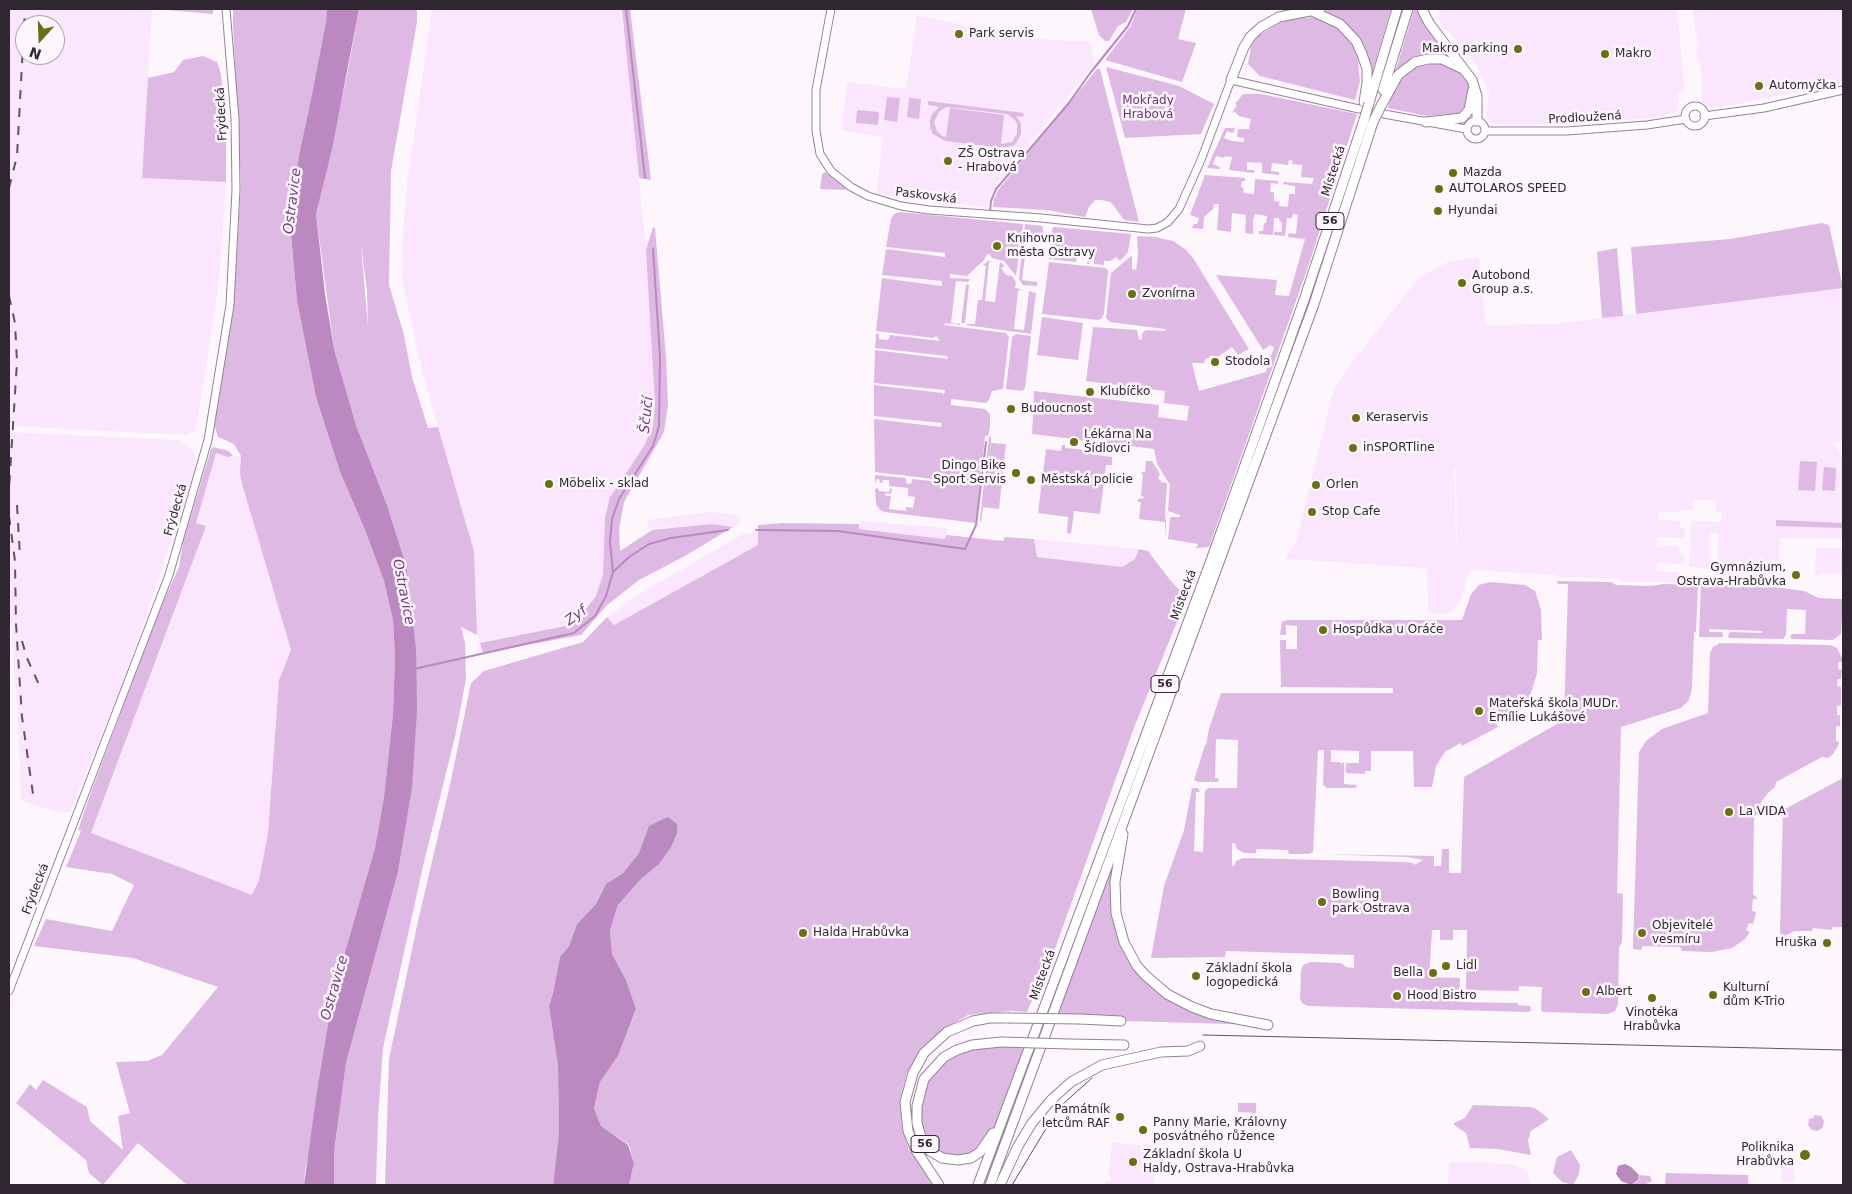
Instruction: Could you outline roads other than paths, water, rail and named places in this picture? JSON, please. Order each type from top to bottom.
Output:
[{"type":"highway","name":"Místecká","points":[[990,1185],[1314,304],[1366,121],[1364,105],[1397,9]]},
{"type":"highway","points":[[1381,108],[1408,9]]},
{"type":"highway","points":[[1422,9],[1429,23],[1465,70],[1474,85],[1478,101],[1477,121]]},
{"type":"highway","points":[[1231,80],[1244,47],[1251,36],[1261,27],[1279,17],[1316,10],[1340,24],[1356,41],[1366,69],[1367,83],[1364,105]]},
{"type":"highway","points":[[1366,121],[1381,108],[1398,75],[1415,62],[1428,58],[1442,59],[1465,70]]},
{"type":"highway","points":[[1426,122],[1457,119],[1466,115],[1469,110],[1474,85]]},
{"type":"highway","name":"Místecká","points":[[978,1185],[1210,563],[1366,121]]},
{"type":"highway","name":"56","points":[[1128,809],[1117,866],[1115,899],[1119,930],[1133,960],[1154,983],[1181,1002],[1211,1014],[1268,1025]]},
{"type":"highway","name":"56","points":[[939,1185],[916,1150],[907,1125],[905,1102],[913,1073],[920,1058],[928,1048],[948,1032],[973,1021],[990,1018],[1121,1021]]},
{"type":"highway","name":"56","points":[[1022,1066],[990,1138],[980,1152],[968,1159],[953,1160],[942,1158],[930,1151],[919,1132],[916,1112],[920,1090],[927,1074],[944,1057],[957,1050],[978,1044],[1001,1042],[1124,1045]]},
{"type":"highway","points":[[1000,1185],[1018,1146],[1032,1123],[1051,1100],[1070,1082],[1102,1065],[1162,1052],[1188,1051],[1200,1046]]},
{"type":"main road","name":"Frýdecká","points":[[9,991],[169,574],[208,440],[230,305],[236,190],[235,118],[226,9]]},
{"type":"main road","name":"Paskovská","points":[[831,9],[816,102],[816,138],[820,154],[827,166],[837,177],[856,190],[889,203],[929,210],[1148,229],[1157,228],[1172,219],[1179,209],[1201,160],[1231,80]]},
{"type":"main road","points":[[1231,80],[1364,105]]},
{"type":"main road","points":[[1704,116],[1764,108],[1843,90]]},
{"type":"main road","points":[[1693,107],[1702,109],[1703,122],[1696,126],[1691,125],[1686,120],[1687,110],[1693,107]]},
{"type":"main road","points":[[1381,108],[1426,122],[1466,129]]},
{"type":"main road","name":"Prodloužená","points":[[1486,131],[1567,130],[1647,126],[1686,120]]},
{"type":"main road","points":[[1477,121],[1483,124],[1486,131],[1482,137],[1475,140],[1469,136],[1466,129],[1470,123],[1477,121]]},
{"type":"water","name":"Ostravice","points":[[327,9],[359,9],[332,149],[316,214],[325,294],[334,349],[356,425],[387,505],[406,565],[416,647],[417,710],[412,788],[398,872],[346,1063],[334,1152],[334,1185],[304,1185],[333,995],[375,848],[384,797],[393,714],[395,656],[393,620],[384,581],[340,472],[316,397],[297,301],[290,223],[299,156]]},
{"type":"water","points":[[668,817],[677,824],[677,833],[671,847],[659,864],[642,878],[618,905],[610,930],[612,954],[626,980],[636,1009],[618,1056],[600,1082],[594,1108],[601,1126],[628,1145],[634,1163],[629,1185],[553,1185],[559,1133],[558,1066],[549,1006],[560,957],[569,946],[577,924],[596,904],[606,884],[623,873],[639,853],[649,826]]},
{"type":"water","points":[[1625,1164],[1639,1175],[1638,1180],[1631,1185],[1621,1181],[1616,1174],[1618,1166]]},
{"type":"waterway","name":"Ščučí","points":[[626,9],[645,178]]},
{"type":"waterway","points":[[990,211],[991,201],[996,189],[1068,104],[1128,26],[1136,9]]},
{"type":"waterway","name":"Ščučí","points":[[613,572],[610,542],[612,519],[619,499],[653,446],[659,426],[660,357],[653,249]]},
{"type":"waterway","name":"Zyf","points":[[756,530],[838,531],[965,549],[976,525],[986,442]]},
{"type":"waterway","name":"Zyf","points":[[414,669],[574,633],[595,616],[606,596],[613,572],[629,557],[649,544],[671,538],[728,530]]},
{"type":"tram line","points":[[1203,1035],[1843,1050]]},
{"type":"tram line","points":[[1012,1185],[1050,1122],[1064,1103],[1092,1078]]},
{"type":"railway","points":[[9,188],[17,156],[25,9]]},
{"type":"railway","points":[[9,296],[15,323],[17,362],[9,489]]},
{"type":"railway","points":[[17,505],[20,556]]},
{"type":"railway","points":[[9,516],[15,561],[16,624],[22,717],[33,794]]},
{"type":"railway","points":[[22,641],[27,658],[40,687]]},
{"type":"place","name":"Park servis","points":[[959,34]]},
{"type":"place","name":"Makro parking","points":[[1518,49]]},
{"type":"place","name":"Makro","points":[[1605,54]]},
{"type":"place","name":"Automyčka","points":[[1759,86]]},
{"type":"place","name":"ZŠ Ostrava - Hrabová","points":[[948,161]]},
{"type":"place","name":"Mazda","points":[[1453,173]]},
{"type":"place","name":"AUTOLAROS SPEED","points":[[1439,189]]},
{"type":"place","name":"Hyundai","points":[[1438,211]]},
{"type":"place","name":"Knihovna města Ostravy","points":[[997,246]]},
{"type":"place","name":"Autobond Group a.s.","points":[[1462,283]]},
{"type":"place","name":"Zvonírna","points":[[1132,294]]},
{"type":"place","name":"Stodola","points":[[1215,362]]},
{"type":"place","name":"Klubíčko","points":[[1090,392]]},
{"type":"place","name":"Budoucnost","points":[[1011,409]]},
{"type":"place","name":"Keraservis","points":[[1356,418]]},
{"type":"place","name":"Lékárna Na Šídlovci","points":[[1074,442]]},
{"type":"place","name":"inSPORTline","points":[[1353,448]]},
{"type":"place","name":"Dingo Bike Sport Servis","points":[[1016,473]]},
{"type":"place","name":"Městská policie","points":[[1031,480]]},
{"type":"place","name":"Möbelix - sklad","points":[[549,484]]},
{"type":"place","name":"Orlen","points":[[1316,485]]},
{"type":"place","name":"Stop Cafe","points":[[1312,512]]},
{"type":"place","name":"Gymnázium, Ostrava-Hrabůvka","points":[[1796,575]]},
{"type":"place","name":"Hospůdka u Oráče","points":[[1323,630]]},
{"type":"place","name":"Mateřská škola MUDr. Emílie Lukášové","points":[[1479,711]]},
{"type":"place","name":"La VIDA","points":[[1729,812]]},
{"type":"place","name":"Bowling park Ostrava","points":[[1322,902]]},
{"type":"place","name":"Halda Hrabůvka","points":[[803,933]]},
{"type":"place","name":"Objevitelé vesmíru","points":[[1642,933]]},
{"type":"place","name":"Hruška","points":[[1827,943]]},
{"type":"place","name":"Lidl","points":[[1446,966]]},
{"type":"place","name":"Bella","points":[[1433,973]]},
{"type":"place","name":"Základní škola logopedická","points":[[1196,976]]},
{"type":"place","name":"Albert","points":[[1586,992]]},
{"type":"place","name":"Kulturní dům K-Trio","points":[[1713,995]]},
{"type":"place","name":"Hood Bistro","points":[[1397,996]]},
{"type":"place","name":"Vinotéka Hrabůvka","points":[[1652,998]]},
{"type":"place","name":"Památník letcům RAF","points":[[1120,1117]]},
{"type":"place","name":"Panny Marie, Královny posvátného růžence","points":[[1143,1130]]},
{"type":"place","name":"Poliknika Hrabůvka","points":[[1805,1155]]},
{"type":"place","name":"Základní škola U Haldy, Ostrava-Hrabůvka","points":[[1133,1162]]},
{"type":"park label","name":"Mokřady Hrabová","points":[[1148,108]]}]
